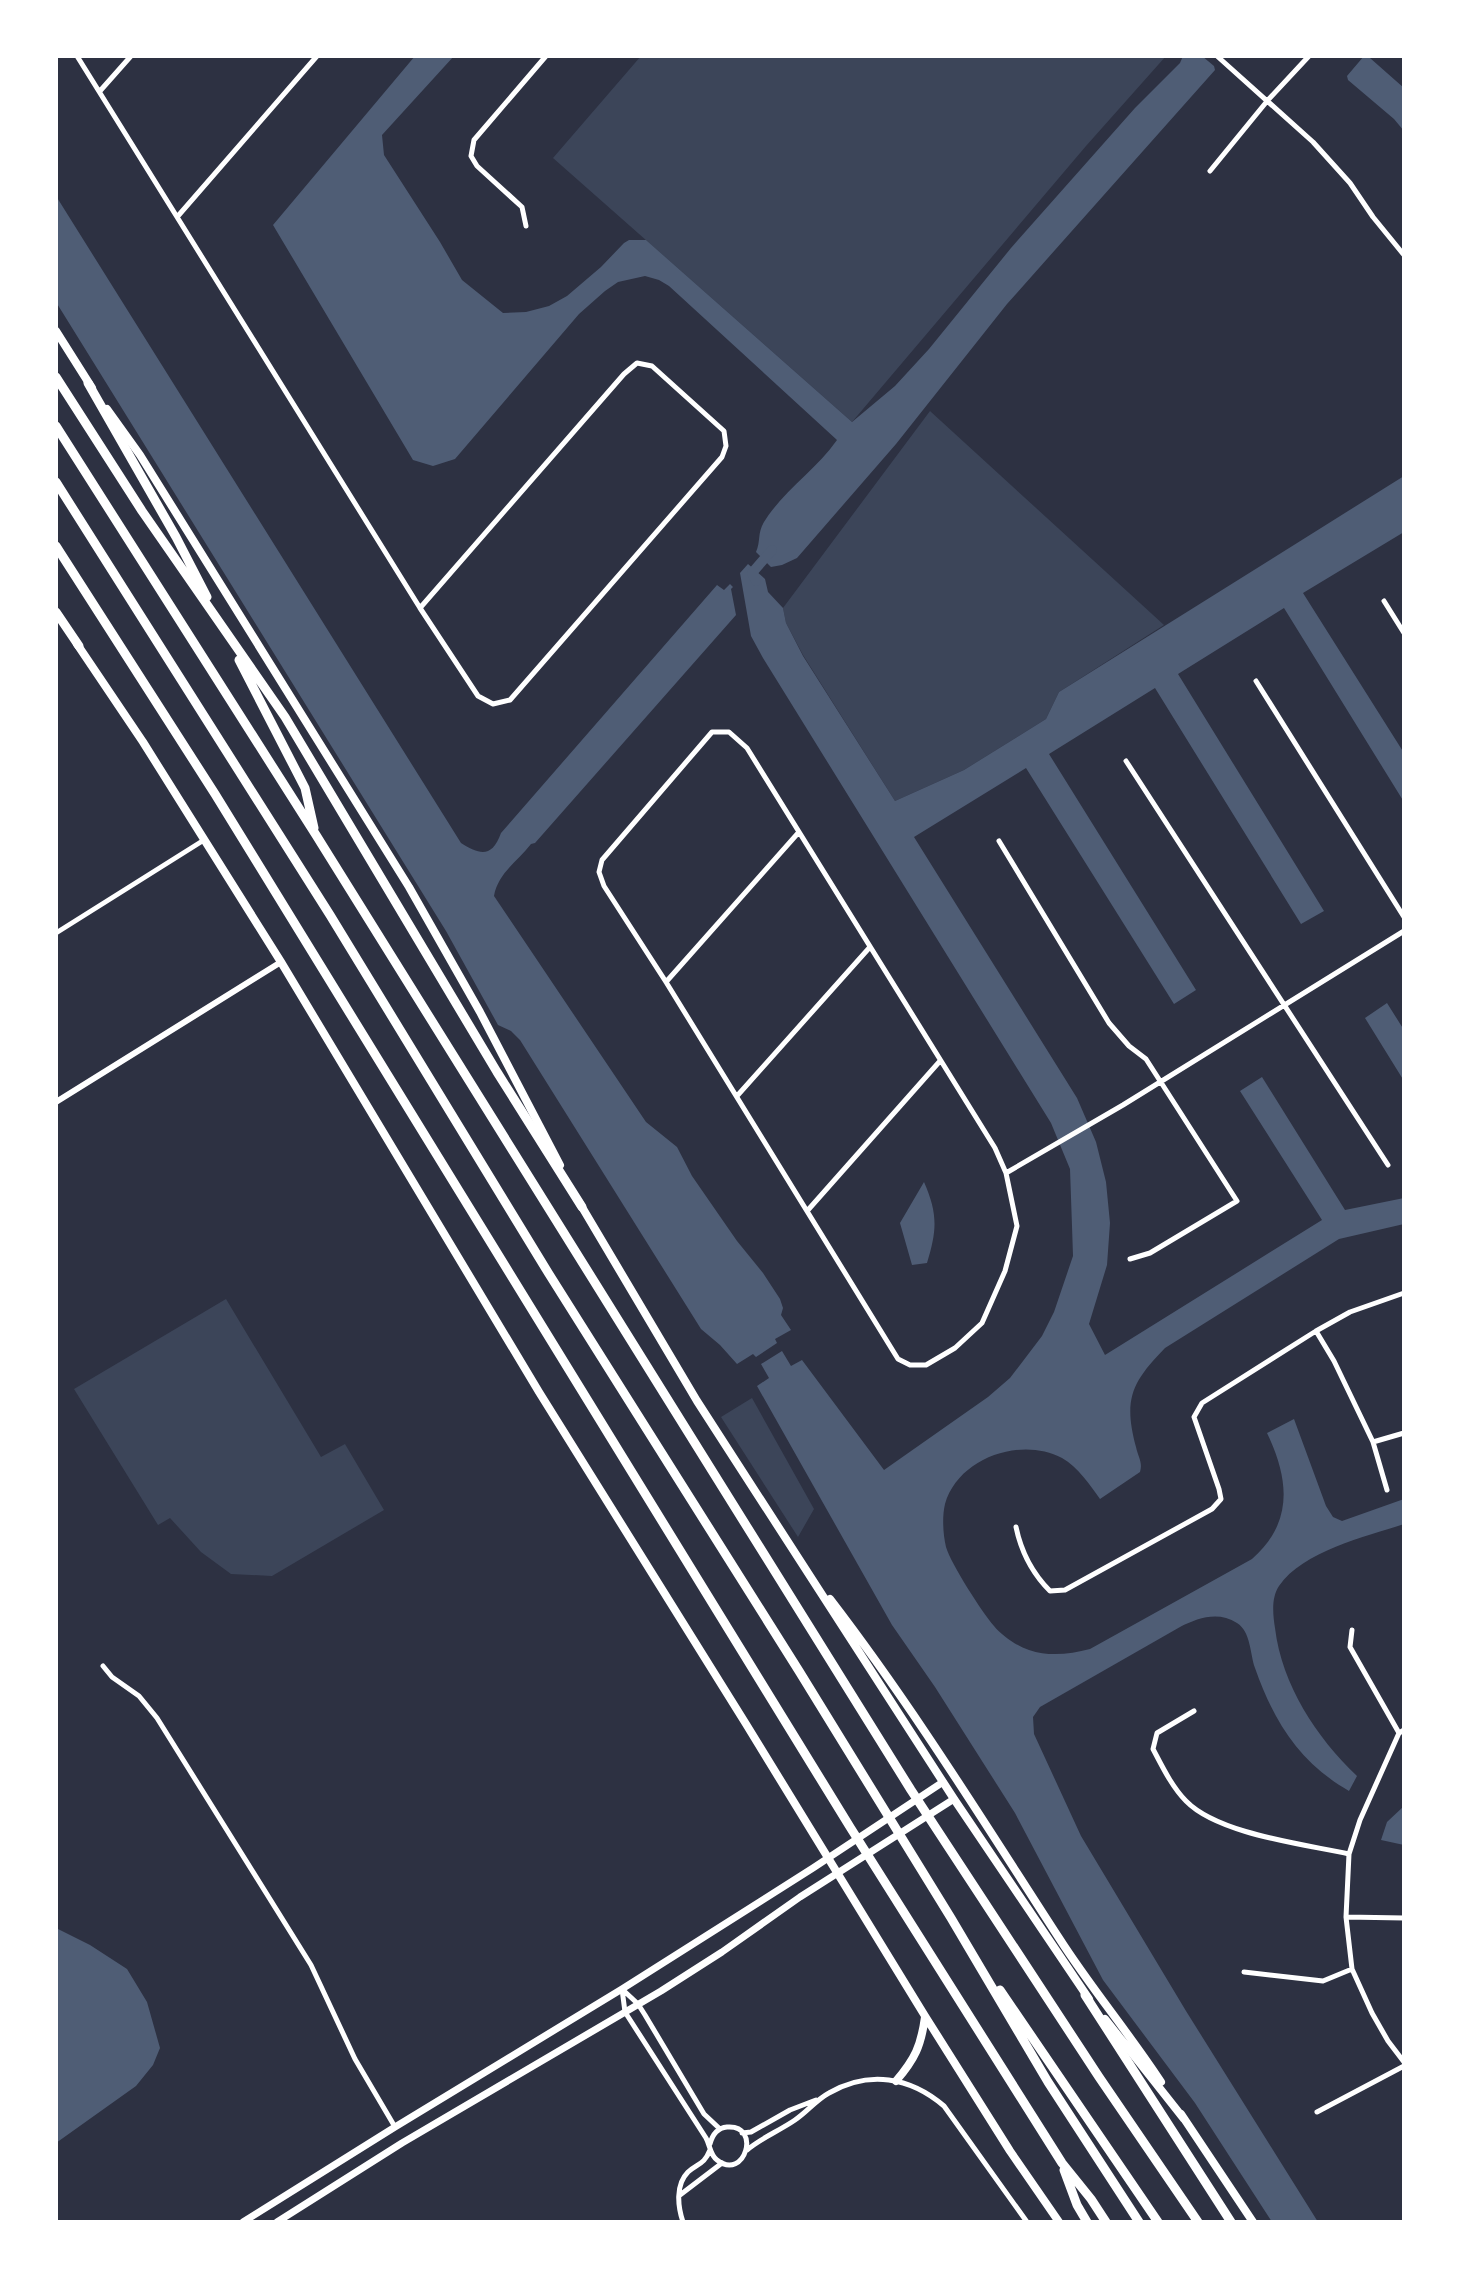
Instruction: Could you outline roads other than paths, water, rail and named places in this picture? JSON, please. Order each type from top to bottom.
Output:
[{"type":"highway","points":[[56,377],[142,511],[285,717],[497,1072],[582,1207]]},
{"type":"highway","points":[[88,383],[176,537],[305,788],[316,835]]},
{"type":"highway","points":[[56,426],[316,835],[911,1790],[1198,2222]]},
{"type":"highway","points":[[56,482],[322,902],[907,1849],[1158,2222]]},
{"type":"highway","points":[[56,546],[248,846],[850,1827],[1062,2163],[1106,2222]]},
{"type":"highway","points":[[56,615],[79,646]]},
{"type":"highway","points":[[951,1918],[1048,2082],[1139,2222]]},
{"type":"highway","points":[[1085,1995],[1231,2222]]},
{"type":"highway","points":[[1062,2163],[1077,2205],[1087,2222]]},
{"type":"main road","points":[[56,331],[88,383],[140,455],[409,887],[480,1012],[582,1207],[697,1401],[954,1799],[1085,1995],[1184,2119]]},
{"type":"main road","points":[[79,646],[281,962],[539,1392],[925,2016],[1059,2222]]},
{"type":"main road","points":[[793,1551],[880,1668],[972,1802],[1061,1941],[1145,2057],[1253,2222]]},
{"type":"main road","points":[[243,2222],[622,1989],[943,1782]]},
{"type":"main road","points":[[277,2222],[402,2143],[722,1952],[780,1909],[954,1799]]},
{"type":"main road","points":[[896,2081],[917,2053],[925,2016]]},
{"type":"street","points":[[77,56],[420,608],[478,696],[493,704],[510,700],[722,457],[726,446],[724,431],[652,366],[637,363],[624,374],[420,608]]},
{"type":"street","points":[[99,92],[131,56]]},
{"type":"street","points":[[178,216],[317,56]]},
{"type":"street","points":[[526,226],[522,207],[477,166],[471,156],[474,140],[546,56]]},
{"type":"street","points":[[1217,56],[1313,142],[1350,183],[1404,255]]},
{"type":"street","points":[[1210,171],[1309,56]]},
{"type":"street","points":[[1384,601],[1404,633]]},
{"type":"street","points":[[1256,681],[1404,917]]},
{"type":"street","points":[[712,732],[729,732],[747,748],[799,832],[995,1148],[1006,1173],[1017,1226],[1005,1271],[982,1323],[955,1348],[926,1365],[910,1365],[898,1359],[604,886],[599,872],[602,860],[712,732]]},
{"type":"street","points":[[1126,761],[1388,1165]]},
{"type":"street","points":[[666,982],[799,832]]},
{"type":"street","points":[[56,933],[205,840]]},
{"type":"street","points":[[999,841],[1109,1023],[1129,1046],[1146,1059],[1237,1201],[1150,1253],[1130,1259]]},
{"type":"street","points":[[1006,1173],[1053,1148],[1404,931]]},
{"type":"street","points":[[737,1096],[870,947]]},
{"type":"street","points":[[56,1102],[281,962]]},
{"type":"street","points":[[808,1210],[940,1061]]},
{"type":"street","points":[[1016,1527],[1021,1548],[1040,1581],[1050,1591],[1065,1590],[1212,1509],[1221,1499],[1194,1417],[1202,1403],[1350,1312],[1404,1293]]},
{"type":"street","points":[[1316,1331],[1373,1442],[1387,1490]]},
{"type":"street","points":[[1373,1442],[1404,1433]]},
{"type":"street","points":[[1317,2112],[1404,2064],[1377,2022],[1352,1969],[1346,1917],[1349,1854],[1360,1820],[1402,1731],[1350,1647],[1352,1630]]},
{"type":"street","points":[[103,1666],[112,1677],[139,1696],[164,1728],[311,1965],[355,2059],[395,2127]]},
{"type":"street","points":[[1194,1711],[1157,1733],[1153,1749],[1185,1801],[1207,1817],[1233,1829],[1349,1854]]},
{"type":"street","points":[[1346,1917],[1404,1918]]},
{"type":"street","points":[[1244,1972],[1323,1981],[1352,1969]]},
{"type":"street","points":[[622,1989],[638,2004],[704,2114],[720,2129]]},
{"type":"street","points":[[622,1989],[625,2012],[714,2158],[722,2163]]},
{"type":"street","points":[[683,2222],[678,2208],[683,2179],[706,2160],[713,2135],[720,2129],[731,2127],[751,2132],[790,2110],[851,2083],[867,2080],[914,2085],[944,2106],[1027,2222]]},
{"type":"street","points":[[679,2195],[722,2163],[737,2162],[747,2150],[796,2119],[821,2098]]},
{"type":"street","points":[[742,2132],[747,2141],[747,2150]]},
{"type":"waterway","points":[[756,581],[752,573],[772,550]]}]
